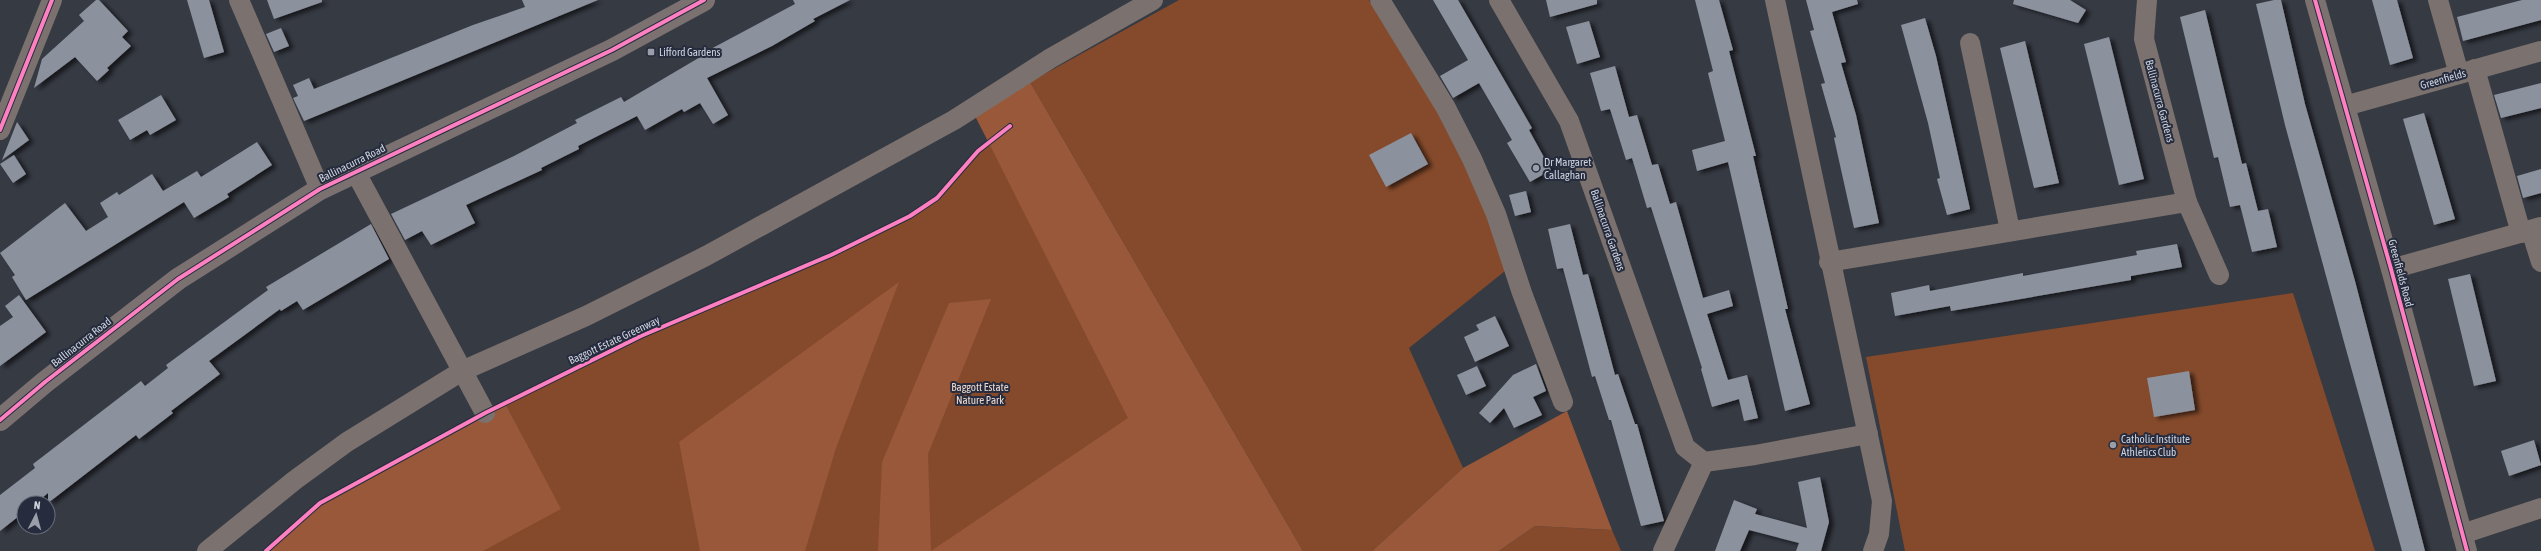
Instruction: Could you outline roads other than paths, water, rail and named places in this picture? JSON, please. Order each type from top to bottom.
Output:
[{"type":"main road","name":"Ballinacurra Road","points":[[0,420],[108,331],[178,280],[320,189],[355,171],[612,50],[704,0]]},
{"type":"street","points":[[0,130],[52,0]]},
{"type":"street","points":[[239,0],[320,189]]},
{"type":"street","points":[[207,551],[295,480],[347,442],[462,371],[586,316],[706,256],[954,120],[1045,62],[1154,0]]},
{"type":"street","points":[[1380,0],[1446,108],[1475,166],[1496,214],[1563,402]]},
{"type":"street","name":"Ballinacurra Gardens","points":[[1499,0],[1569,121],[1685,447],[1704,462]]},
{"type":"street","points":[[1775,0],[1829,262],[1882,502],[1879,534],[1873,551]]},
{"type":"street","name":"Ballinacurra Gardens","points":[[2147,0],[2144,39],[2187,202],[2219,275]]},
{"type":"street","name":"Greenfields Road","points":[[2315,0],[2391,269],[2464,543]]},
{"type":"street","points":[[2438,0],[2531,230],[2541,262]]},
{"type":"street","points":[[1970,43],[2010,230]]},
{"type":"street","name":"Greenfields","points":[[2345,106],[2541,51]]},
{"type":"street","points":[[355,171],[485,413]]},
{"type":"street","points":[[1829,262],[2010,230],[2187,202]]},
{"type":"street","points":[[2391,269],[2531,230]]},
{"type":"street","points":[[1663,551],[1704,462],[1755,455],[1868,434]]},
{"type":"street","points":[[2464,543],[2541,508]]},
{"type":"place","name":"Lifford Gardens","points":[[651,52]]},
{"type":"place","name":"Dr Margaret Callaghan","points":[[1536,168]]},
{"type":"place","name":"Catholic Institute Athletics Club","points":[[2113,445]]},
{"type":"park label","name":"Baggott Estate Nature Park","points":[[980,393]]}]
